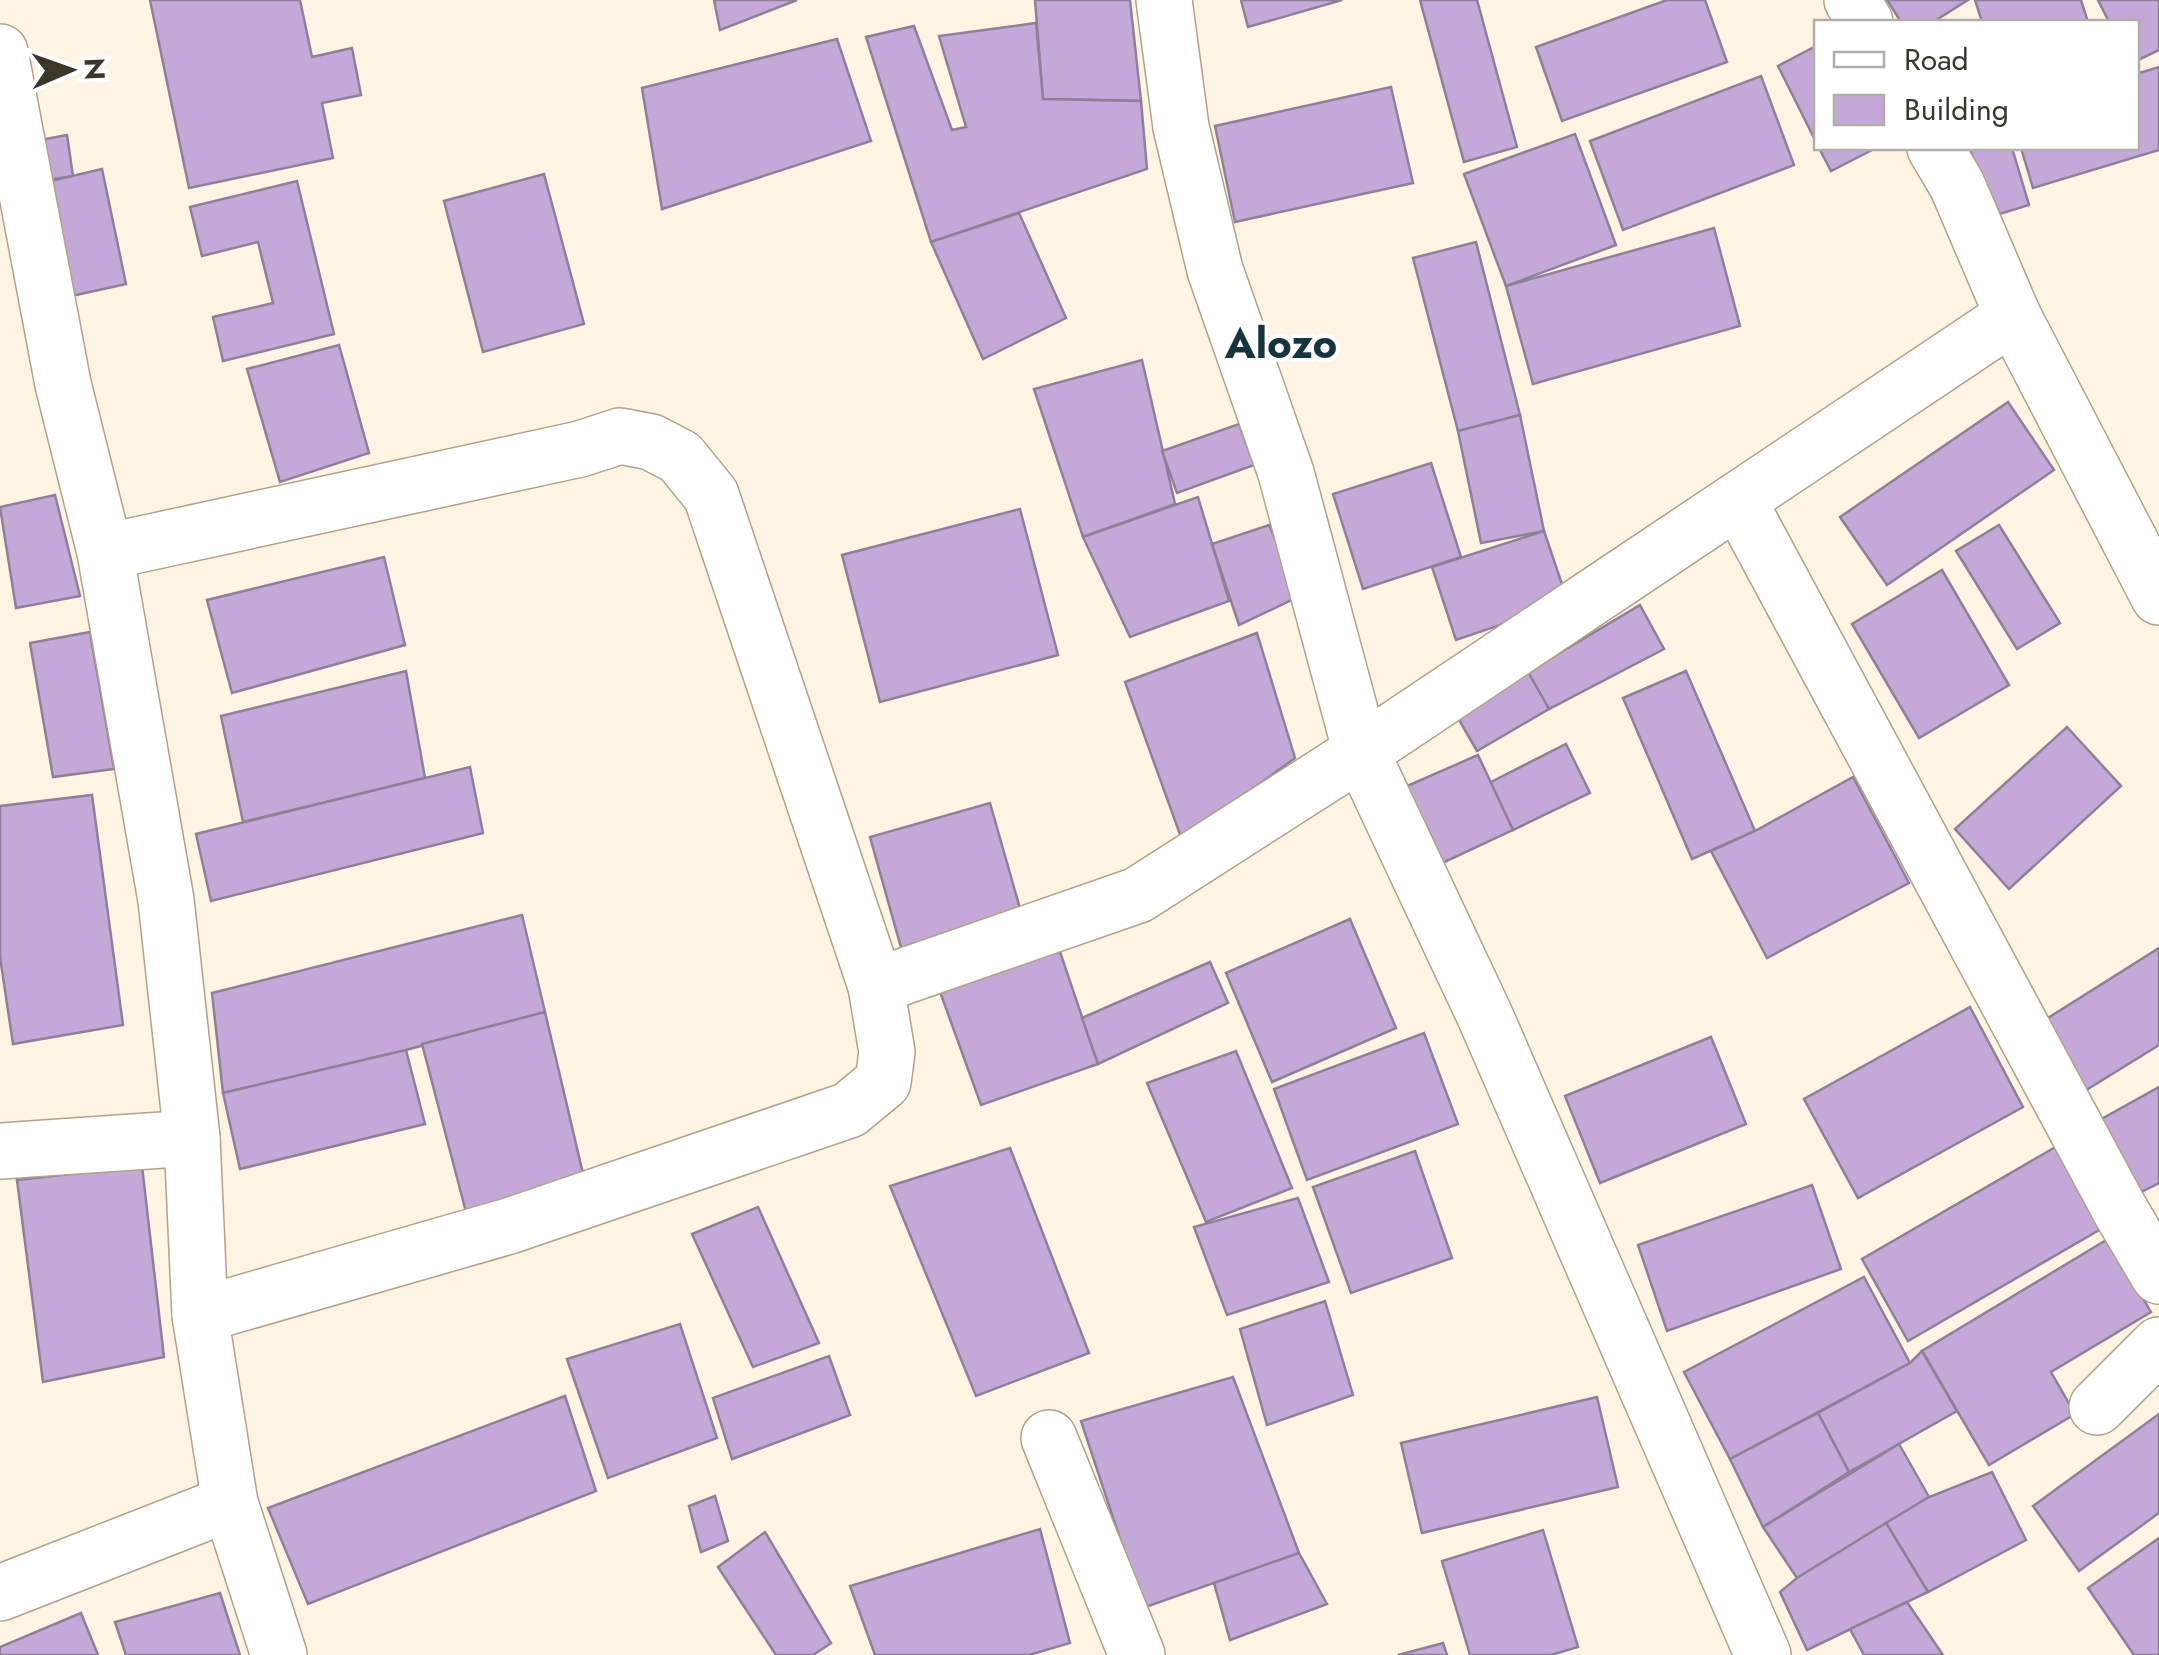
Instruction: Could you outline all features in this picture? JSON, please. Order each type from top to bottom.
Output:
[{"type":"street","points":[[1164,0],[1181,127],[1215,270],[1286,474],[1362,752],[1484,1016],[1763,1655]]},
{"type":"street","points":[[0,52],[63,384],[105,552],[166,900],[192,1138],[200,1315],[230,1503],[279,1655]]},
{"type":"street","points":[[1937,150],[1957,185],[2012,316],[2159,597]]},
{"type":"street","points":[[876,986],[1138,895],[1362,752],[2012,316]]},
{"type":"street","points":[[105,552],[580,449],[620,436],[651,442],[680,457],[710,495],[876,986],[887,1052],[883,1082],[849,1110],[509,1226],[200,1315]]},
{"type":"street","points":[[1739,502],[2159,1276]]},
{"type":"street","points":[[0,1151],[192,1138]]},
{"type":"street","points":[[2097,1407],[2159,1346]]},
{"type":"street","points":[[1048,1438],[1137,1655]]},
{"type":"street","points":[[0,1593],[230,1503]]},
{"type":"building","points":[[150,0],[300,0],[312,57],[352,48],[361,95],[322,103],[333,158],[189,188]]},
{"type":"building","points":[[714,0],[797,0],[720,30]]},
{"type":"building","points":[[1035,0],[1130,0],[1141,101],[1043,99]]},
{"type":"building","points":[[1241,0],[1342,0],[1248,27]]},
{"type":"building","points":[[1420,0],[1477,0],[1517,147],[1464,162]]},
{"type":"building","points":[[1667,0],[1705,0],[1727,62],[1562,121],[1536,47]]},
{"type":"building","points":[[1887,0],[1968,0],[1936,20],[1900,20]]},
{"type":"building","points":[[1975,0],[2081,0],[2087,20],[1981,20]]},
{"type":"building","points":[[2098,0],[2159,0],[2159,50],[2139,60],[2139,20],[2108,20]]},
{"type":"building","points":[[1036,23],[1043,99],[1141,101],[1147,169],[931,242],[866,37],[914,26],[952,130],[966,127],[939,36]]},
{"type":"building","points":[[837,39],[871,141],[662,209],[642,88]]},
{"type":"building","points":[[1814,47],[1814,138],[1778,66]]},
{"type":"building","points":[[2159,67],[2159,150],[2033,188],[2022,150],[2139,150],[2139,73]]},
{"type":"building","points":[[1761,76],[1794,165],[1623,230],[1590,141]]},
{"type":"building","points":[[1391,87],[1413,183],[1235,222],[1215,126]]},
{"type":"building","points":[[1575,134],[1616,245],[1506,286],[1464,174]]},
{"type":"building","points":[[67,135],[73,176],[41,181],[35,141]]},
{"type":"building","points":[[1820,150],[1872,150],[1831,171]]},
{"type":"building","points":[[1971,150],[2013,150],[2029,205],[1990,217]]},
{"type":"building","points":[[102,169],[126,284],[67,297],[42,183]]},
{"type":"building","points":[[544,174],[584,324],[483,352],[444,201]]},
{"type":"building","points":[[297,181],[334,334],[223,361],[213,317],[273,303],[258,242],[202,256],[190,207]]},
{"type":"building","points":[[1019,213],[1066,318],[983,359],[931,242]]},
{"type":"building","points":[[1714,228],[1740,326],[1533,384],[1506,286]]},
{"type":"building","points":[[1476,242],[1520,415],[1458,431],[1413,258]]},
{"type":"building","points":[[339,345],[369,453],[280,482],[247,369]]},
{"type":"building","points":[[1142,360],[1175,504],[1083,537],[1034,389]]},
{"type":"building","points":[[2008,402],[2054,470],[1887,585],[1840,517]]},
{"type":"building","points":[[1520,415],[1544,531],[1481,543],[1458,431]]},
{"type":"building","points":[[1239,424],[1254,465],[1177,493],[1162,451]]},
{"type":"building","points":[[1431,463],[1461,557],[1363,589],[1333,494]]},
{"type":"building","points":[[55,495],[80,596],[16,608],[0,507]]},
{"type":"building","points":[[1198,497],[1229,601],[1130,637],[1083,537]]},
{"type":"building","points":[[1020,509],[1058,655],[880,702],[842,555]]},
{"type":"building","points":[[1269,525],[1300,596],[1239,625],[1212,544]]},
{"type":"building","points":[[1999,525],[2060,623],[2017,649],[1956,551]]},
{"type":"building","points":[[1544,531],[1568,602],[1456,640],[1432,567]]},
{"type":"building","points":[[384,557],[405,645],[232,693],[207,600]]},
{"type":"building","points":[[1942,570],[2009,685],[1919,738],[1852,624]]},
{"type":"building","points":[[1640,605],[1664,649],[1549,709],[1528,672]]},
{"type":"building","points":[[90,632],[114,769],[53,777],[30,643]]},
{"type":"building","points":[[1257,633],[1295,758],[1182,840],[1125,682]]},
{"type":"building","points":[[406,671],[425,778],[243,822],[221,716]]},
{"type":"building","points":[[1686,671],[1755,831],[1692,859],[1623,698]]},
{"type":"building","points":[[1528,672],[1549,709],[1477,751],[1455,713]]},
{"type":"building","points":[[2067,727],[2121,786],[2009,889],[1955,829]]},
{"type":"building","points":[[1566,744],[1590,793],[1513,830],[1489,783]]},
{"type":"building","points":[[1478,755],[1513,830],[1438,865],[1405,787]]},
{"type":"building","points":[[470,767],[483,833],[211,901],[196,834]]},
{"type":"building","points":[[1853,777],[1909,883],[1767,958],[1711,851]]},
{"type":"building","points":[[92,795],[123,1025],[13,1044],[0,957],[0,806]]},
{"type":"building","points":[[990,803],[1021,912],[904,958],[870,837]]},
{"type":"building","points":[[522,915],[545,1012],[223,1093],[212,993]]},
{"type":"building","points":[[1350,919],[1396,1028],[1272,1082],[1226,973]]},
{"type":"building","points":[[1058,946],[1098,1064],[981,1105],[939,989]]},
{"type":"building","points":[[2159,948],[2159,1045],[2083,1092],[2040,1023]]},
{"type":"building","points":[[1210,962],[1228,1003],[1098,1064],[1082,1018]]},
{"type":"building","points":[[1970,1007],[2023,1107],[1858,1198],[1804,1099]]},
{"type":"building","points":[[545,1012],[584,1178],[466,1212],[422,1044]]},
{"type":"building","points":[[1424,1033],[1458,1124],[1307,1180],[1274,1089]]},
{"type":"building","points":[[1711,1037],[1746,1124],[1600,1183],[1565,1096]]},
{"type":"building","points":[[406,1050],[425,1124],[240,1169],[223,1093]]},
{"type":"building","points":[[1236,1051],[1292,1188],[1206,1222],[1147,1083]]},
{"type":"building","points":[[2159,1087],[2159,1183],[2137,1194],[2098,1121]]},
{"type":"building","points":[[2059,1145],[2106,1226],[1908,1341],[1862,1259]]},
{"type":"building","points":[[1010,1148],[1089,1353],[976,1396],[890,1186]]},
{"type":"building","points":[[1415,1151],[1452,1258],[1351,1293],[1313,1187]]},
{"type":"building","points":[[142,1166],[164,1357],[43,1382],[17,1180]]},
{"type":"building","points":[[1812,1185],[1841,1269],[1667,1331],[1638,1245]]},
{"type":"building","points":[[1298,1198],[1329,1282],[1227,1315],[1194,1227]]},
{"type":"building","points":[[758,1207],[819,1343],[753,1367],[692,1234]]},
{"type":"building","points":[[2108,1239],[2151,1312],[2051,1372],[2075,1414],[1989,1465],[1922,1351]]},
{"type":"building","points":[[1864,1277],[1910,1363],[1730,1459],[1684,1372]]},
{"type":"building","points":[[1325,1301],[1353,1395],[1267,1425],[1240,1329]]},
{"type":"building","points":[[680,1324],[717,1438],[608,1478],[567,1359]]},
{"type":"building","points":[[1922,1351],[1957,1411],[1849,1472],[1818,1413],[1910,1363]]},
{"type":"building","points":[[829,1356],[850,1415],[732,1459],[713,1398]]},
{"type":"building","points":[[1233,1377],[1299,1553],[1143,1608],[1081,1421]]},
{"type":"building","points":[[565,1396],[596,1491],[308,1604],[268,1508]]},
{"type":"building","points":[[1597,1397],[1618,1487],[1422,1533],[1401,1443]]},
{"type":"building","points":[[1818,1413],[1849,1472],[1763,1527],[1730,1459]]},
{"type":"building","points":[[2159,1414],[2159,1513],[2079,1571],[2033,1506]]},
{"type":"building","points":[[1899,1444],[1929,1497],[1797,1578],[1763,1527]]},
{"type":"building","points":[[1992,1472],[2026,1540],[1928,1592],[1886,1523],[1929,1497]]},
{"type":"building","points":[[715,1496],[728,1541],[701,1552],[689,1506]]},
{"type":"building","points":[[1886,1523],[1928,1592],[1807,1650],[1780,1592]]},
{"type":"building","points":[[1040,1529],[1070,1643],[1029,1655],[875,1655],[850,1586]]},
{"type":"building","points":[[1543,1530],[1578,1647],[1551,1655],[1470,1655],[1442,1561]]},
{"type":"building","points":[[765,1532],[831,1643],[813,1655],[776,1655],[718,1567]]},
{"type":"building","points":[[2159,1538],[2159,1655],[2134,1655],[2088,1588]]},
{"type":"building","points":[[1299,1553],[1327,1604],[1230,1640],[1214,1583]]},
{"type":"building","points":[[220,1593],[240,1655],[126,1655],[115,1622]]},
{"type":"building","points":[[1907,1602],[1943,1655],[1864,1655],[1850,1629]]},
{"type":"building","points":[[81,1613],[98,1655],[0,1655],[0,1647]]},
{"type":"building","points":[[1443,1643],[1447,1655],[1398,1655]]},
{"type":"district","name":"Alozo","points":[[1281,343]]}]
